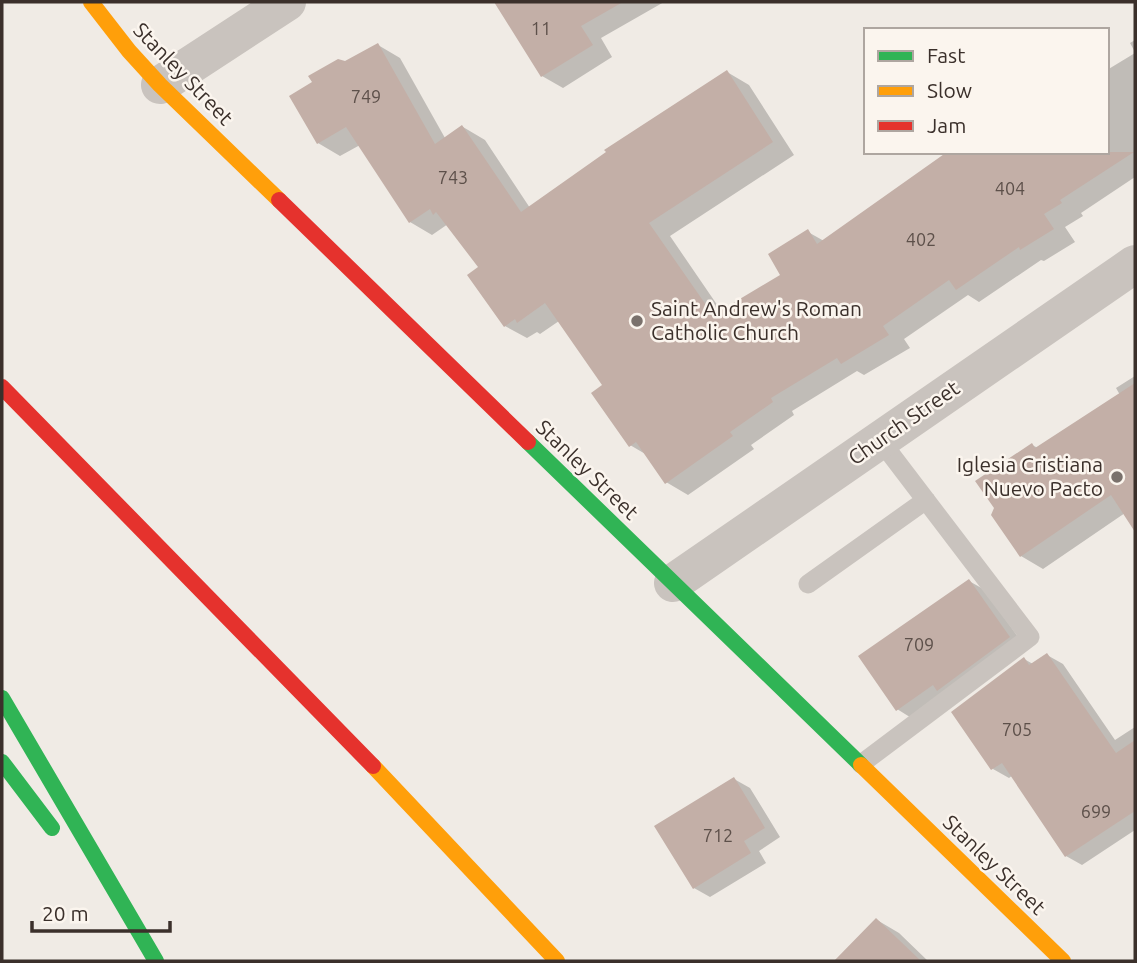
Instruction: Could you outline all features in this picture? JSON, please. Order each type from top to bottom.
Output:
[{"type":"main road","name":"Stanley Street","points":[[91,2],[129,51],[160,85],[1063,961]]},
{"type":"main road","points":[[2,387],[403,797],[557,961]]},
{"type":"main road","points":[[2,698],[156,961]]},
{"type":"main road","points":[[2,762],[60,839]]},
{"type":"main road","points":[[83,870],[142,938]]},
{"type":"street","points":[[160,85],[287,2]]},
{"type":"street","name":"Church Street","points":[[673,583],[1135,264]]},
{"type":"lane","points":[[861,764],[1030,637],[880,440]]},
{"type":"lane","points":[[808,584],[926,500]]},
{"type":"building","points":[[494,2],[623,2],[581,26],[593,45],[541,77]]},
{"type":"building","points":[[378,43],[435,144],[462,125],[521,212],[606,152],[604,150],[727,70],[773,142],[649,223],[713,315],[780,275],[768,254],[808,229],[817,244],[944,154],[1134,152],[1060,200],[1062,203],[1044,214],[1054,229],[1020,250],[1019,247],[956,290],[949,280],[883,326],[889,335],[841,364],[837,358],[771,398],[773,402],[730,432],[733,436],[665,484],[636,442],[629,447],[591,393],[602,385],[545,303],[517,323],[515,319],[504,327],[467,275],[478,267],[436,212],[433,215],[430,209],[409,223],[346,127],[317,144],[289,96],[312,82],[308,76],[338,59],[345,61]]},
{"type":"building","points":[[1135,383],[1135,532],[1111,495],[1020,557],[991,515],[994,508],[975,481],[1032,443],[1035,448]]},
{"type":"building","points":[[969,579],[1010,637],[937,691],[933,685],[896,711],[858,656]]},
{"type":"building","points":[[1047,653],[1116,753],[1135,740],[1135,811],[1065,857],[1002,763],[991,770],[951,712],[1024,657],[1029,665]]},
{"type":"building","points":[[734,777],[765,828],[744,841],[751,853],[693,889],[654,826]]},
{"type":"building","points":[[876,918],[921,961],[834,961]]},
{"type":"traffic: fast","points":[[528,442],[861,765]]},
{"type":"traffic: fast","points":[[2,698],[156,961]]},
{"type":"traffic: fast","points":[[2,762],[52,828]]},
{"type":"traffic: slow","points":[[91,2],[129,51],[160,85],[279,200]]},
{"type":"traffic: slow","points":[[861,765],[1063,961]]},
{"type":"traffic: slow","points":[[373,766],[557,961]]},
{"type":"traffic: jam","points":[[279,200],[528,442]]},
{"type":"traffic: jam","points":[[2,387],[373,766]]},
{"type":"place","name":"Saint Andrew's Roman Catholic Church","points":[[637,321]]},
{"type":"place","name":"Iglesia Cristiana Nuevo Pacto","points":[[1117,477]]}]
